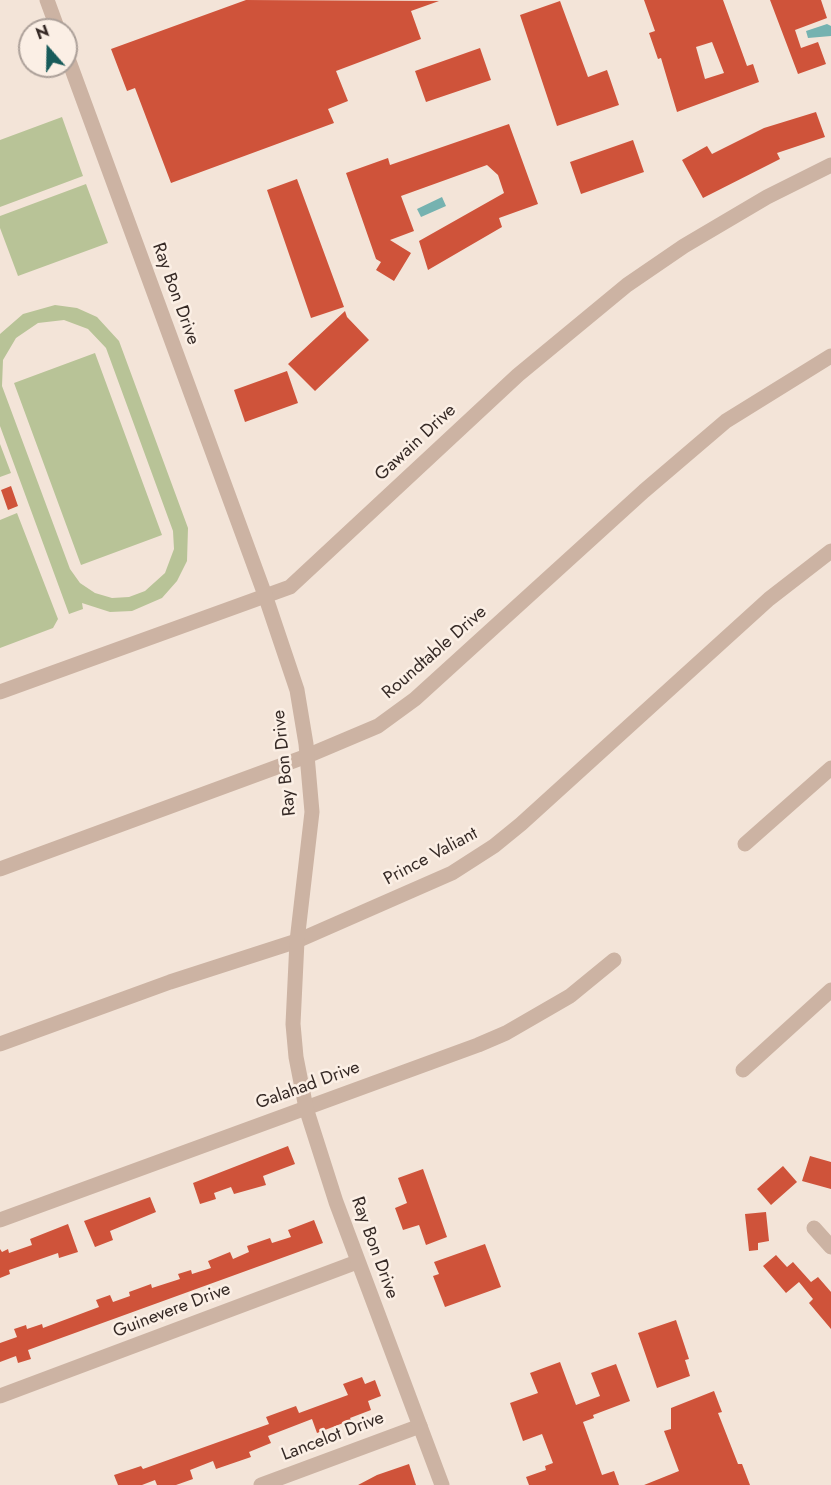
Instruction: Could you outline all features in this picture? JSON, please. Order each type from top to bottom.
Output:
[{"type":"street","points":[[47,0],[54,18]]},
{"type":"street","name":"Ray Bon Drive","points":[[76,78],[265,595],[297,690],[307,756],[312,812],[297,941],[293,1024],[306,1108],[357,1262],[442,1485]]},
{"type":"street","name":"Gawain Drive","points":[[0,692],[290,587],[518,375],[637,278],[767,197],[831,165]]},
{"type":"street","name":"Roundtable Drive","points":[[0,869],[359,736],[396,714],[644,491],[726,422],[831,356]]},
{"type":"street","name":"Prince Valiant","points":[[0,1044],[170,982],[297,941],[432,883],[494,846],[769,599],[831,551]]},
{"type":"street","points":[[745,844],[828,777]]},
{"type":"street","name":"Galahad Drive","points":[[0,1220],[506,1033],[570,996],[614,960]]},
{"type":"street","points":[[743,1070],[831,990]]},
{"type":"street","points":[[814,1228],[831,1247]]},
{"type":"street","name":"Guinevere Drive","points":[[0,1396],[357,1262]]},
{"type":"street","name":"Lancelot Drive","points":[[261,1485],[420,1426]]},
{"type":"green space","points":[[62,117],[83,176],[0,207],[0,140]]},
{"type":"green space","points":[[86,184],[108,243],[18,276],[0,228],[0,216]]},
{"type":"green space","points":[[55,305],[77,308],[97,317],[119,341],[188,528],[187,561],[177,581],[162,598],[132,611],[110,612],[82,603],[83,609],[69,614],[0,426],[0,334],[23,314]],"holes":[[[64,320],[88,329],[106,348],[173,531],[174,549],[165,573],[145,591],[129,597],[112,598],[95,593],[80,583],[70,569],[2,386],[3,360],[16,338],[38,323]]]},
{"type":"green space","points":[[95,353],[162,535],[81,565],[14,383]]},
{"type":"green space","points":[[0,444],[11,473],[0,477]]},
{"type":"green space","points":[[17,513],[58,619],[53,628],[0,648],[0,520]]},
{"type":"water","points":[[827,24],[831,26],[831,36],[808,38],[806,31]]},
{"type":"water","points":[[442,197],[446,206],[421,217],[417,209]]},
{"type":"building","points":[[246,0],[439,1],[411,11],[421,39],[336,71],[348,101],[328,109],[334,123],[171,183],[135,88],[127,91],[111,49]]},
{"type":"building","points":[[644,0],[723,0],[747,66],[753,64],[759,82],[677,112],[661,58],[658,59],[649,33],[655,31]],"holes":[[[712,42],[724,73],[705,79],[696,47]]]},
{"type":"building","points":[[770,0],[821,0],[827,18],[795,30],[801,48],[818,42],[826,64],[798,74]]},
{"type":"building","points":[[560,1],[588,77],[607,70],[619,105],[557,126],[520,15]]},
{"type":"building","points":[[480,48],[491,80],[426,102],[415,71]]},
{"type":"building","points":[[816,112],[825,137],[777,153],[780,159],[703,198],[682,160],[707,146],[712,154],[764,128]]},
{"type":"building","points":[[509,124],[538,204],[499,218],[502,227],[428,270],[419,241],[504,193],[498,175],[487,165],[401,196],[414,231],[390,240],[411,253],[394,281],[376,270],[381,262],[376,259],[346,173],[388,158],[390,165]]},
{"type":"building","points":[[633,140],[644,172],[581,194],[570,162]]},
{"type":"building","points":[[297,179],[344,307],[311,318],[267,190]]},
{"type":"building","points":[[345,311],[347,317],[369,340],[315,391],[288,364]]},
{"type":"building","points":[[287,371],[298,403],[245,422],[234,390]]},
{"type":"building","points":[[11,486],[18,506],[8,510],[1,490]]},
{"type":"building","points":[[288,1146],[295,1164],[263,1176],[266,1185],[234,1194],[231,1187],[214,1193],[216,1199],[200,1204],[193,1183]]},
{"type":"building","points":[[810,1156],[831,1162],[831,1189],[802,1181]]},
{"type":"building","points":[[783,1166],[797,1182],[771,1205],[757,1189]]},
{"type":"building","points":[[423,1169],[447,1237],[426,1245],[419,1225],[403,1230],[395,1208],[407,1203],[398,1178]]},
{"type":"building","points":[[150,1197],[156,1212],[110,1231],[113,1240],[95,1247],[84,1221]]},
{"type":"building","points":[[766,1212],[769,1241],[758,1243],[758,1250],[749,1251],[745,1214]]},
{"type":"building","points":[[314,1220],[323,1243],[28,1350],[31,1359],[18,1363],[16,1356],[0,1362],[0,1343],[17,1337],[14,1329],[26,1325],[27,1329],[42,1324],[43,1328],[99,1307],[96,1300],[110,1295],[113,1302],[130,1296],[129,1292],[151,1284],[152,1288],[180,1279],[178,1274],[191,1270],[192,1274],[211,1268],[208,1261],[230,1252],[233,1259],[249,1252],[247,1246],[270,1238],[272,1243],[291,1237],[288,1230]]},
{"type":"building","points":[[68,1224],[78,1252],[59,1258],[58,1253],[9,1270],[10,1274],[0,1278],[0,1249],[2,1252],[8,1249],[9,1253],[32,1245],[30,1239]]},
{"type":"building","points":[[485,1244],[501,1287],[445,1307],[433,1276],[439,1274],[434,1262]]},
{"type":"building","points":[[776,1255],[787,1267],[793,1262],[811,1282],[818,1277],[831,1292],[831,1329],[809,1303],[813,1299],[799,1282],[786,1293],[763,1266]]},
{"type":"building","points":[[676,1320],[689,1359],[685,1360],[690,1376],[657,1388],[638,1333]]},
{"type":"building","points":[[560,1362],[576,1405],[600,1396],[591,1373],[616,1364],[630,1401],[593,1415],[594,1418],[583,1422],[602,1475],[614,1471],[619,1485],[529,1485],[526,1477],[546,1470],[545,1466],[553,1463],[542,1434],[523,1441],[510,1403],[538,1393],[530,1373]]},
{"type":"building","points":[[362,1377],[365,1384],[375,1380],[381,1396],[368,1401],[371,1410],[350,1418],[351,1420],[317,1433],[312,1419],[268,1436],[271,1443],[249,1452],[251,1457],[216,1469],[213,1461],[190,1470],[193,1479],[176,1485],[157,1485],[155,1480],[142,1485],[118,1485],[114,1475],[141,1466],[143,1469],[269,1424],[266,1417],[296,1406],[299,1413],[348,1395],[343,1384]]},
{"type":"building","points":[[714,1391],[722,1412],[718,1413],[738,1464],[742,1464],[750,1485],[644,1485],[679,1471],[664,1431],[671,1429],[671,1408]]},
{"type":"building","points":[[409,1464],[416,1485],[358,1485],[377,1475]]}]
